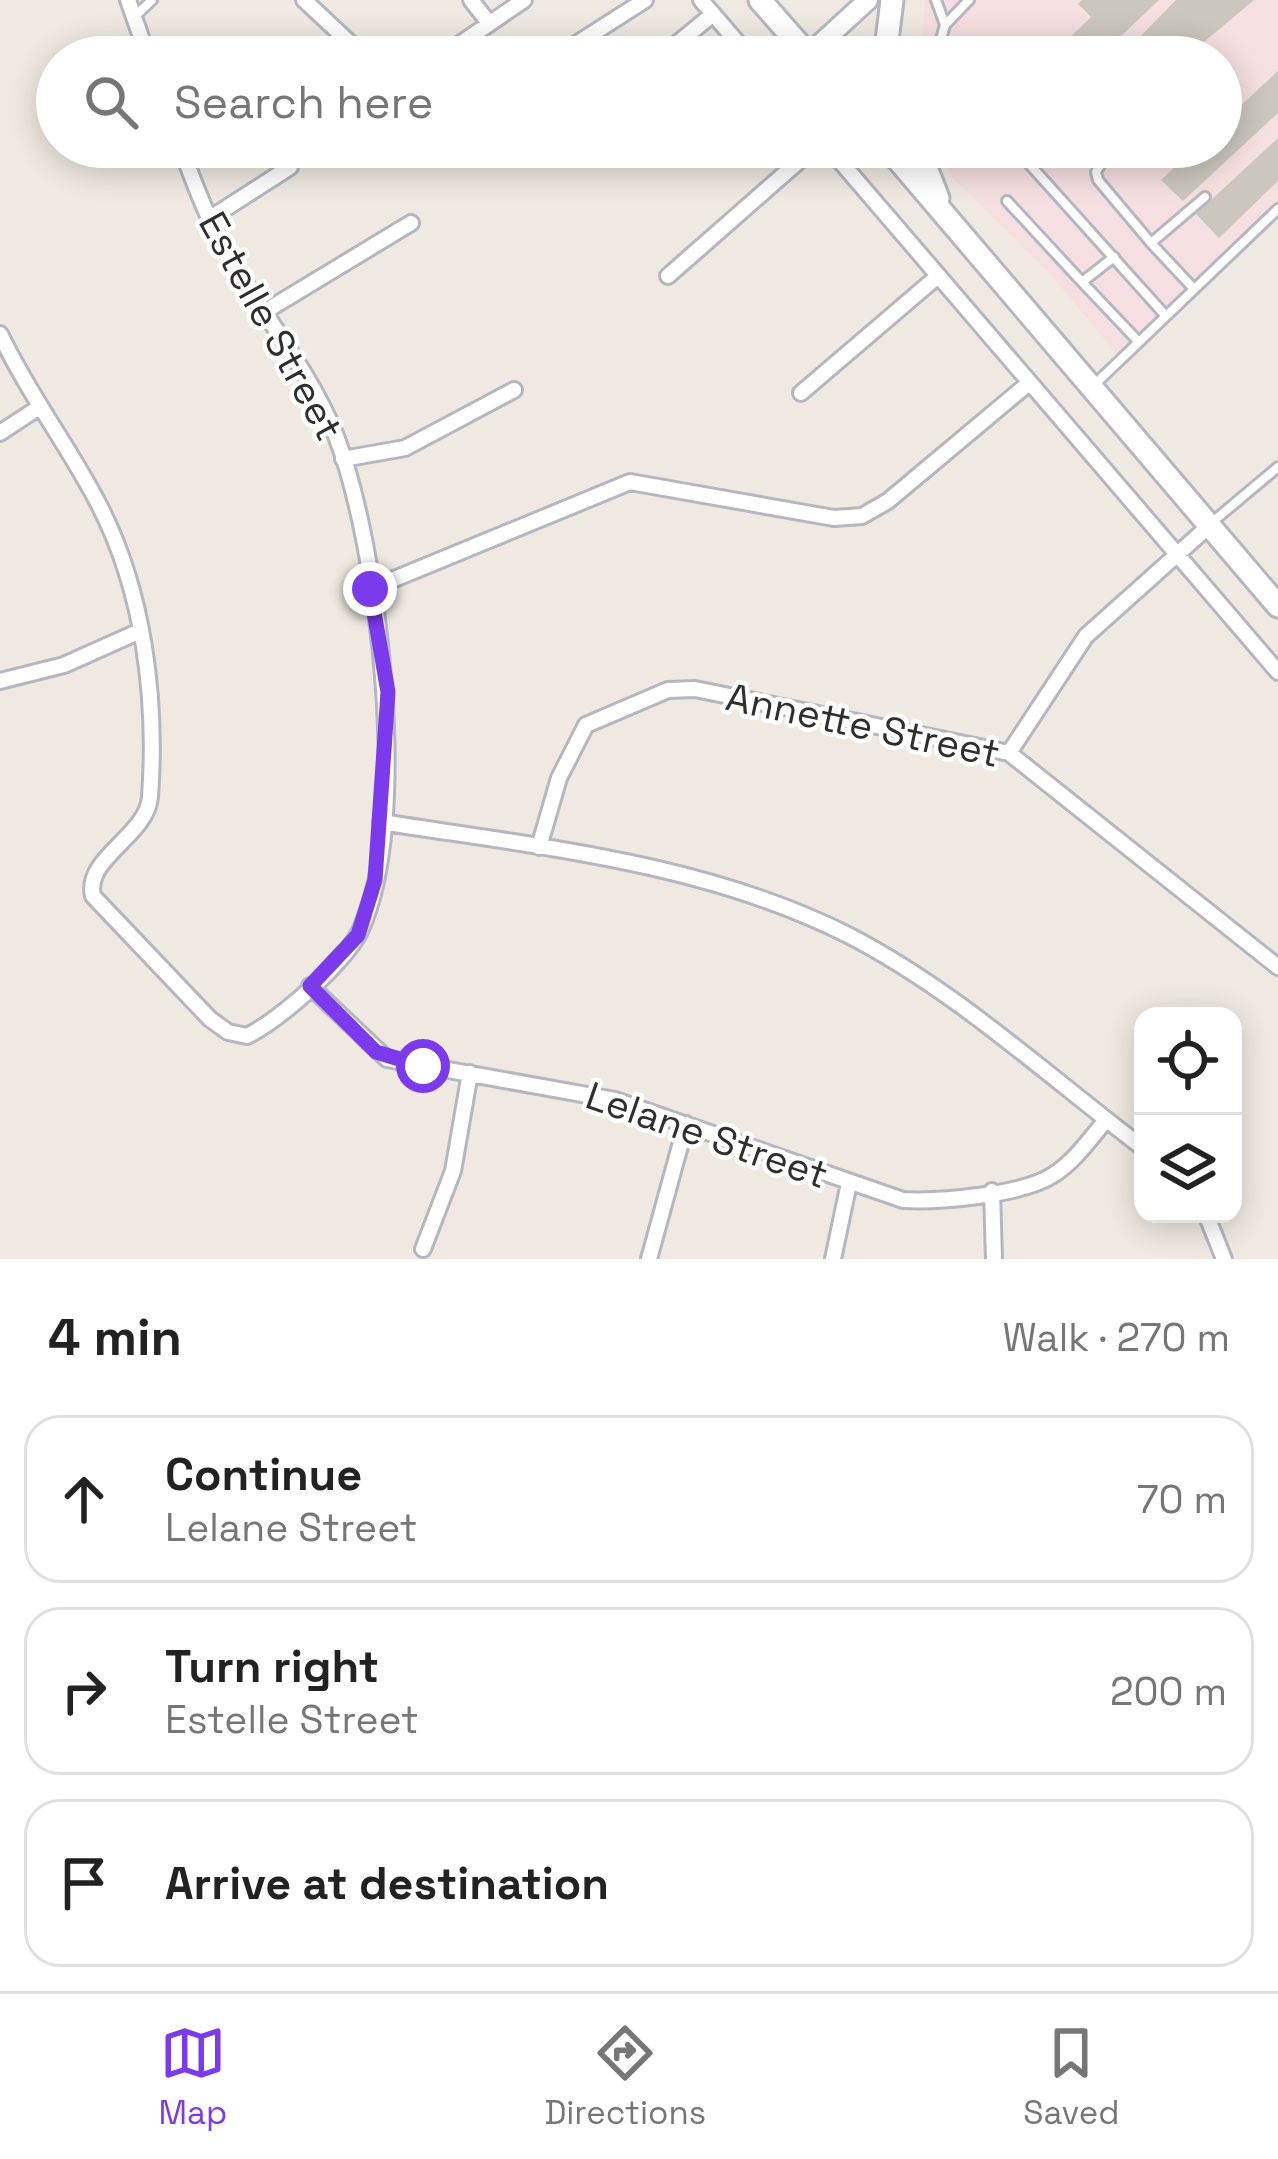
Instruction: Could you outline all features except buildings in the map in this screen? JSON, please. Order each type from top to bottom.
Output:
[{"type":"main road","points":[[760,0],[792,36]]},
{"type":"main road","points":[[888,36],[892,0]]},
{"type":"main road","points":[[905,168],[1278,606]]},
{"type":"main road","points":[[926,168],[945,215]]},
{"type":"street","points":[[128,0],[141,36]]},
{"type":"street","points":[[304,0],[343,36]]},
{"type":"street","points":[[471,0],[489,22]]},
{"type":"street","points":[[470,36],[524,0]]},
{"type":"street","points":[[589,36],[645,0]]},
{"type":"street","points":[[701,0],[731,36]]},
{"type":"street","points":[[830,36],[868,0]]},
{"type":"street","points":[[686,36],[712,14]]},
{"type":"street","name":"Estelle Street","points":[[0,334],[114,536],[140,631],[151,715],[148,809],[95,874],[93,896],[228,1032],[242,1036],[257,1031],[310,986],[358,935],[370,901],[381,823],[388,692],[343,460],[328,419],[209,218],[189,168]]},
{"type":"street","points":[[209,218],[287,168]]},
{"type":"street","points":[[668,276],[791,168]]},
{"type":"street","points":[[846,168],[1278,672]]},
{"type":"street","points":[[264,312],[411,223]]},
{"type":"street","points":[[801,393],[938,276]]},
{"type":"street","points":[[370,589],[630,482],[834,518],[862,517],[889,501],[1029,383]]},
{"type":"street","points":[[343,460],[405,448],[514,390]]},
{"type":"street","points":[[0,433],[38,408]]},
{"type":"street","points":[[1009,753],[1086,636],[1209,526]]},
{"type":"street","points":[[0,681],[64,665],[140,631]]},
{"type":"street","name":"Annette Street","points":[[538,847],[579,733],[595,720],[668,690],[767,700],[1009,753],[1278,967]]},
{"type":"street","points":[[381,823],[657,866],[843,933],[920,979],[1134,1141]]},
{"type":"street","name":"Lelane Street","points":[[310,986],[387,1059],[582,1091],[903,1200],[992,1191],[1054,1175],[1106,1120]]},
{"type":"street","points":[[423,1250],[453,1171],[470,1073]]},
{"type":"street","points":[[649,1259],[686,1124]]},
{"type":"street","points":[[832,1259],[849,1183]]},
{"type":"street","points":[[992,1191],[994,1259]]},
{"type":"street","points":[[1210,1223],[1224,1259]]},
{"type":"lane","points":[[134,17],[152,0]]},
{"type":"lane","points":[[936,0],[945,25]]},
{"type":"lane","points":[[940,36],[969,0]]},
{"type":"lane","points":[[1033,168],[1166,315]]},
{"type":"lane","points":[[1099,168],[1097,180],[1194,289]]},
{"type":"lane","points":[[1151,243],[1205,197]]},
{"type":"lane","points":[[1007,201],[1137,340]]},
{"type":"lane","points":[[1090,389],[1278,209]]},
{"type":"lane","points":[[1082,282],[1114,257]]},
{"type":"lane","points":[[1209,526],[1278,467]]},
{"type":"shaded area","points":[[925,0],[1278,0],[1278,210],[1127,366],[1050,274],[948,168],[1242,168],[1242,36],[922,36]]},
{"type":"route","points":[[370,589],[388,692],[375,880],[358,935],[310,986],[376,1052],[423,1066]]}]
